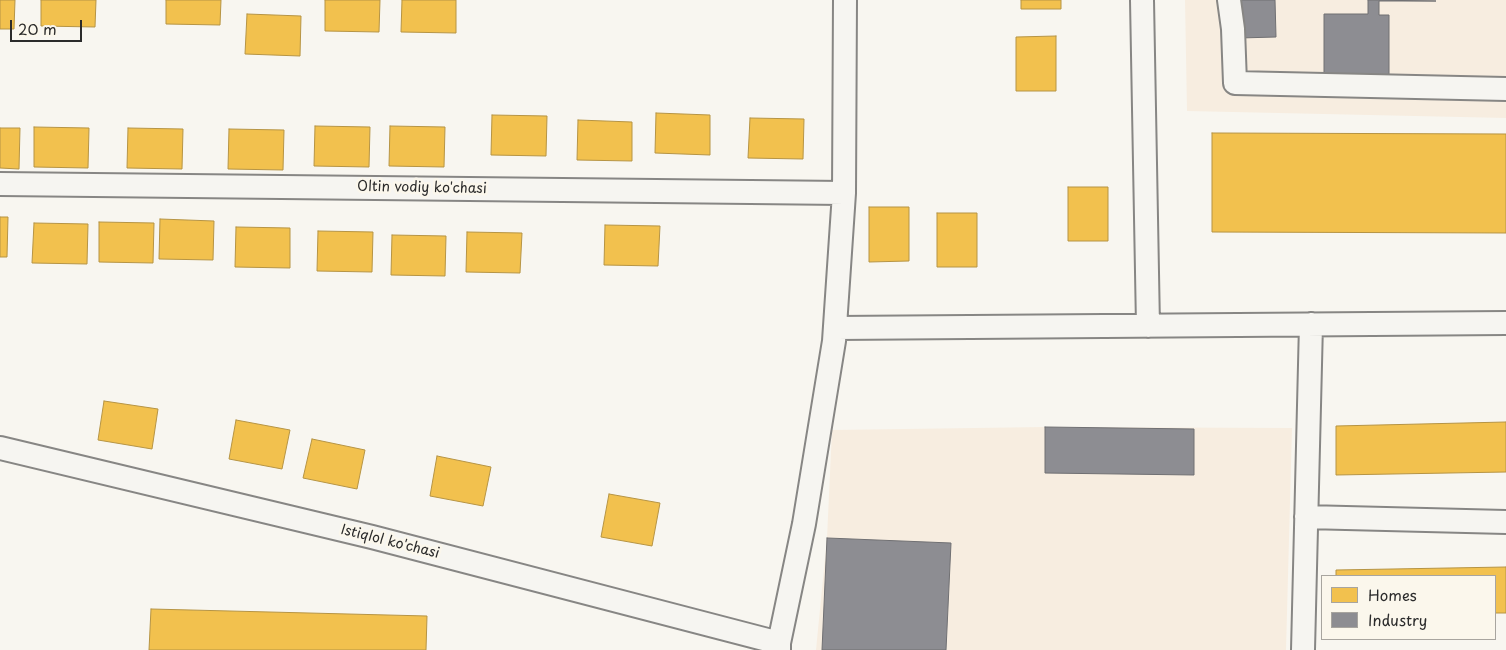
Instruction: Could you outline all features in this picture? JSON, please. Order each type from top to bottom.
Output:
[{"type":"street","points":[[778,647],[804,524],[836,328],[844,193],[845,0]]},
{"type":"street","points":[[1142,0],[1148,326]]},
{"type":"street","points":[[1229,0],[1233,28],[1235,83],[1506,89]]},
{"type":"street","name":"Oltin vodiy ko'chasi","points":[[0,184],[844,193]]},
{"type":"street","points":[[836,328],[1506,323]]},
{"type":"street","points":[[1303,650],[1311,324]]},
{"type":"street","name":"Istiqlol ko'chasi","points":[[0,448],[372,537],[778,647]]},
{"type":"street","points":[[1306,517],[1506,522]]},
{"type":"shaded area","points":[[1185,0],[1506,0],[1506,118],[1187,111]]},
{"type":"shaded area","points":[[1045,427],[1292,428],[1286,650],[816,650],[827,538],[832,430]]},
{"type":"building: Homes","points":[[0,0],[15,0],[14,29],[0,29]]},
{"type":"building: Homes","points":[[41,0],[96,0],[95,27],[41,26]]},
{"type":"building: Homes","points":[[166,0],[221,0],[220,25],[166,24]]},
{"type":"building: Homes","points":[[325,0],[380,0],[379,32],[325,31]]},
{"type":"building: Homes","points":[[402,0],[456,0],[456,33],[401,32]]},
{"type":"building: Homes","points":[[1021,0],[1061,0],[1061,9],[1021,9]]},
{"type":"building: Homes","points":[[247,14],[301,16],[300,56],[245,54]]},
{"type":"building: Homes","points":[[1056,36],[1056,91],[1016,91],[1016,37]]},
{"type":"building: Homes","points":[[656,113],[710,115],[710,155],[655,153]]},
{"type":"building: Homes","points":[[492,115],[547,116],[546,156],[491,155]]},
{"type":"building: Homes","points":[[750,118],[804,119],[803,159],[748,158]]},
{"type":"building: Homes","points":[[578,120],[632,122],[632,161],[577,160]]},
{"type":"building: Homes","points":[[315,126],[370,127],[369,167],[314,166]]},
{"type":"building: Homes","points":[[390,126],[445,127],[444,167],[389,166]]},
{"type":"building: Homes","points":[[34,127],[89,128],[88,168],[34,167]]},
{"type":"building: Homes","points":[[0,128],[20,128],[19,169],[0,168]]},
{"type":"building: Homes","points":[[128,128],[183,129],[182,169],[127,168]]},
{"type":"building: Homes","points":[[229,129],[284,130],[283,170],[228,169]]},
{"type":"building: Homes","points":[[1212,133],[1506,134],[1506,233],[1212,232]]},
{"type":"building: Homes","points":[[1068,187],[1108,187],[1108,241],[1068,241]]},
{"type":"building: Homes","points":[[869,207],[909,207],[909,261],[869,262]]},
{"type":"building: Homes","points":[[937,213],[977,213],[977,267],[937,267]]},
{"type":"building: Homes","points":[[0,217],[8,217],[7,257],[0,257]]},
{"type":"building: Homes","points":[[160,219],[214,221],[213,260],[159,259]]},
{"type":"building: Homes","points":[[99,222],[154,223],[153,263],[99,262]]},
{"type":"building: Homes","points":[[34,223],[88,224],[87,264],[32,263]]},
{"type":"building: Homes","points":[[605,225],[660,226],[658,266],[604,265]]},
{"type":"building: Homes","points":[[236,227],[290,228],[290,268],[235,267]]},
{"type":"building: Homes","points":[[318,231],[373,232],[372,272],[317,271]]},
{"type":"building: Homes","points":[[467,232],[522,233],[520,273],[466,272]]},
{"type":"building: Homes","points":[[392,235],[446,236],[445,276],[391,275]]},
{"type":"building: Homes","points":[[104,401],[158,409],[152,449],[98,440]]},
{"type":"building: Homes","points":[[236,420],[290,430],[282,469],[229,459]]},
{"type":"building: Homes","points":[[1506,422],[1506,472],[1336,475],[1336,426]]},
{"type":"building: Homes","points":[[312,439],[365,450],[357,489],[303,478]]},
{"type":"building: Homes","points":[[437,456],[491,467],[483,506],[430,496]]},
{"type":"building: Homes","points":[[609,494],[660,503],[652,546],[601,537]]},
{"type":"building: Homes","points":[[1506,567],[1506,613],[1496,613],[1496,575],[1336,575],[1336,570]]},
{"type":"building: Homes","points":[[151,609],[427,616],[426,650],[149,650]]},
{"type":"building: Industry","points":[[1238,0],[1275,0],[1276,37],[1239,38]]},
{"type":"building: Industry","points":[[1368,0],[1436,1],[1379,1],[1379,15],[1389,15],[1389,80],[1324,80],[1324,14],[1368,14]]},
{"type":"building: Industry","points":[[1045,427],[1194,429],[1194,475],[1045,473]]},
{"type":"building: Industry","points":[[827,538],[951,543],[946,650],[822,650]]}]
